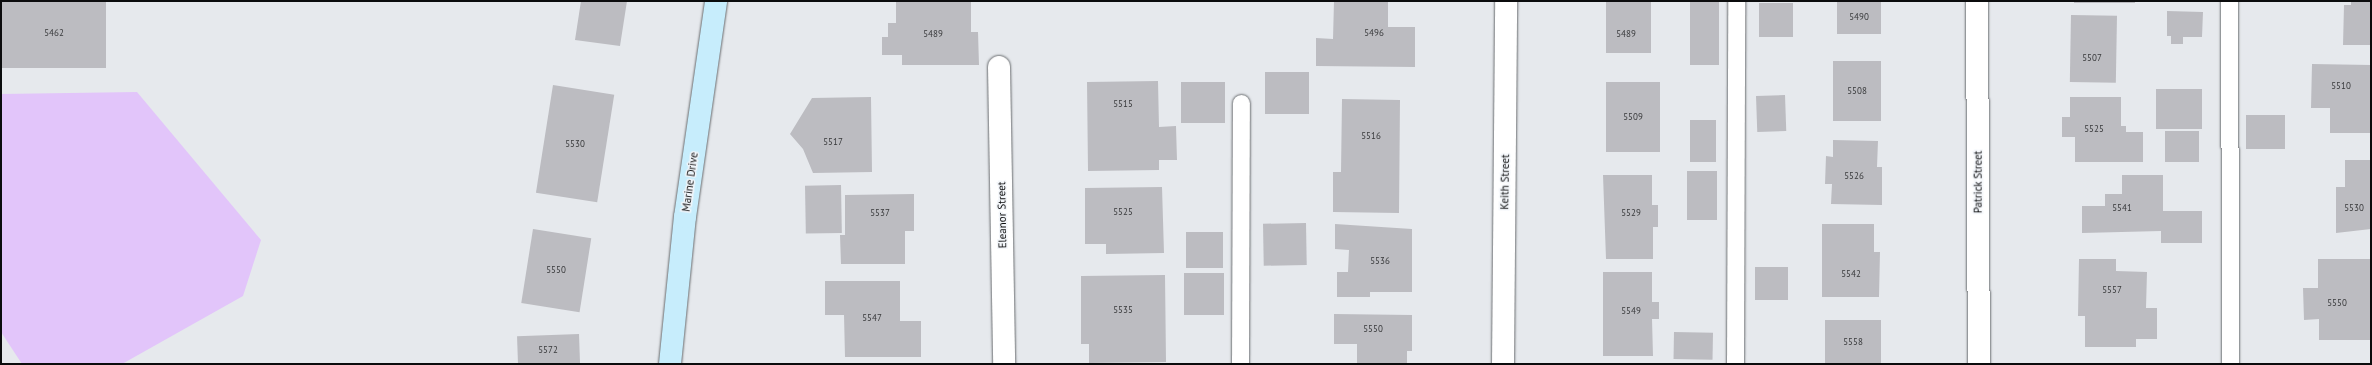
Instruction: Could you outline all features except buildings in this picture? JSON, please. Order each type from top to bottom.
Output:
[{"type":"street","name":"Marine Drive","points":[[670,364],[685,217],[716,1]]},
{"type":"street","name":"Keith Street","points":[[1503,364],[1506,1]]},
{"type":"street","name":"Patrick Street","points":[[1977,1],[1979,364]]},
{"type":"street","name":"Eleanor Street","points":[[999,67],[1004,364]]},
{"type":"lane","points":[[1735,364],[1736,1]]},
{"type":"lane","points":[[2229,1],[2230,364]]},
{"type":"lane","points":[[1240,364],[1241,103]]},
{"type":"shaded area","points":[[137,92],[261,240],[243,296],[122,364],[22,364],[1,332],[1,94]]}]
